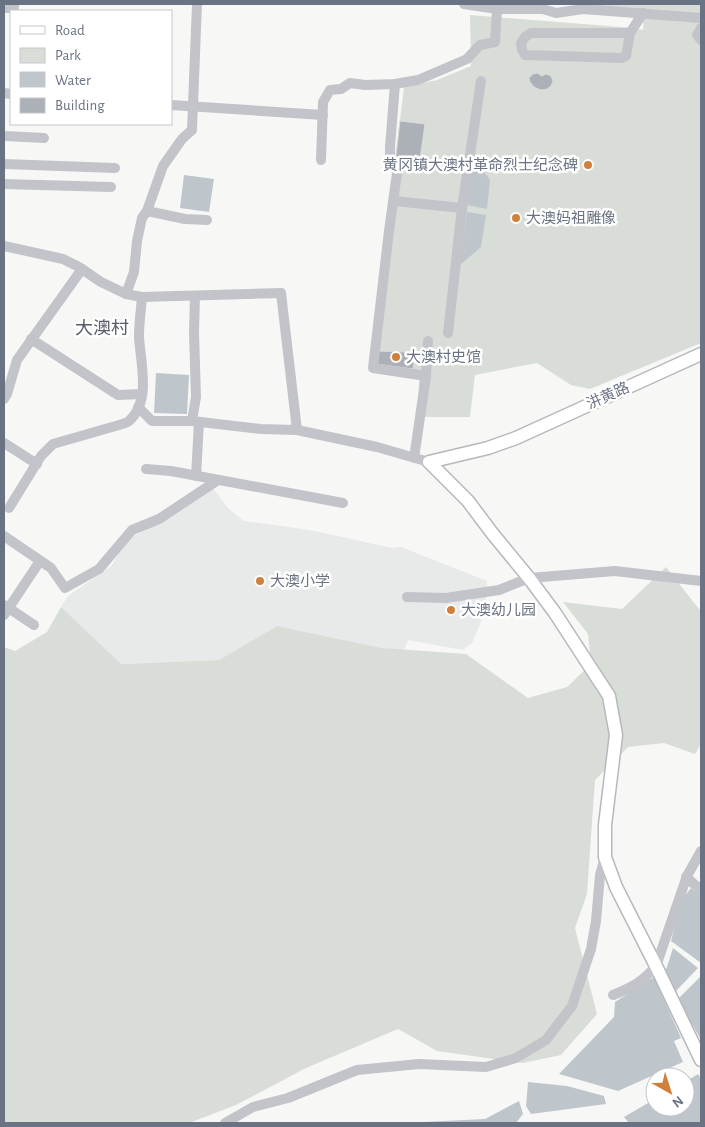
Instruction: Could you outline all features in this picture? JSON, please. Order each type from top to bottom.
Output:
[{"type":"main road","name":"汫黄路","points":[[429,462],[488,448],[516,438],[701,354]]},
{"type":"main road","points":[[429,462],[468,501],[556,613],[609,696],[616,735],[605,825],[605,857],[616,887],[701,1059]]},
{"type":"street","points":[[4,8],[14,8],[14,4]]},
{"type":"street","points":[[126,294],[134,272],[137,241],[142,218],[147,211],[163,166],[182,139],[192,130],[197,4]]},
{"type":"street","points":[[464,4],[497,9],[583,9],[701,18]]},
{"type":"street","points":[[321,160],[323,102],[330,90],[341,89],[350,83],[365,85],[395,84],[418,80],[467,59],[480,45],[495,42],[497,9]]},
{"type":"street","points":[[630,33],[531,33],[521,43],[525,55],[621,58],[626,56],[630,33],[643,13]]},
{"type":"street","points":[[701,28],[697,35],[701,40]]},
{"type":"street","points":[[448,333],[462,208],[481,81]]},
{"type":"street","points":[[395,84],[390,160],[392,165],[397,168],[398,173],[373,368],[426,376]]},
{"type":"street","points":[[172,105],[323,116]]},
{"type":"street","points":[[4,136],[44,138]]},
{"type":"street","points":[[4,164],[115,168]]},
{"type":"street","points":[[4,184],[111,187]]},
{"type":"street","points":[[394,201],[462,208]]},
{"type":"street","points":[[147,211],[185,219],[207,220]]},
{"type":"street","points":[[4,246],[63,259],[101,282],[126,294],[142,297],[281,294],[297,430]]},
{"type":"street","points":[[4,399],[17,360],[82,269]]},
{"type":"street","points":[[195,296],[196,476]]},
{"type":"street","points":[[9,508],[41,456],[53,444],[129,421],[141,403],[143,365],[139,336],[142,297]]},
{"type":"street","points":[[31,339],[118,395],[142,394]]},
{"type":"street","points":[[414,458],[426,376],[428,341]]},
{"type":"street","points":[[138,407],[152,421],[196,421],[261,429],[297,430],[377,447],[429,462]]},
{"type":"street","points":[[4,443],[37,464]]},
{"type":"street","points":[[146,468],[343,503]]},
{"type":"street","points":[[4,536],[51,568],[65,588],[99,570],[132,530],[159,519],[218,480]]},
{"type":"street","points":[[34,625],[5,610],[40,561]]},
{"type":"street","points":[[407,597],[446,598],[499,590],[529,578],[615,571],[701,581]]},
{"type":"street","points":[[613,995],[630,988],[646,978],[656,966],[686,878],[701,852]]},
{"type":"street","points":[[225,1123],[253,1107],[288,1098],[357,1070],[419,1064],[486,1066],[516,1058],[546,1040],[572,1006],[591,949],[600,875],[605,857]]},
{"type":"street","points":[[686,878],[701,890]]},
{"type":"shaded area","name":"大澳小学","points":[[212,487],[228,508],[244,521],[310,530],[392,548],[401,547],[487,581],[481,622],[472,643],[463,650],[408,640],[404,650],[382,648],[277,626],[219,660],[120,664],[61,607],[68,596],[111,566],[128,539],[168,518]]},
{"type":"green space","points":[[591,4],[701,4],[701,343],[590,389],[571,385],[537,363],[475,375],[470,417],[418,417],[419,378],[370,369],[404,87],[437,80],[471,66],[470,15],[643,30],[644,11],[589,9]]},
{"type":"green space","points":[[666,567],[699,609],[701,609],[701,744],[695,754],[664,743],[628,747],[595,780],[587,894],[575,928],[597,1014],[561,1055],[523,1063],[437,1051],[398,1029],[306,1068],[236,1105],[189,1123],[4,1123],[4,647],[15,651],[47,632],[61,607],[121,664],[219,660],[277,626],[382,648],[466,654],[528,698],[567,687],[591,664],[588,634],[563,602],[622,609]]},
{"type":"water","points":[[473,157],[490,180],[487,209],[467,205]]},
{"type":"water","points":[[184,175],[214,179],[209,212],[180,208]]},
{"type":"water","points":[[467,212],[486,215],[481,247],[460,265]]},
{"type":"water","points":[[156,373],[189,375],[187,414],[154,413]]},
{"type":"water","points":[[691,888],[701,896],[701,963],[671,941],[681,901]]},
{"type":"water","points":[[673,948],[698,968],[676,991],[665,973]]},
{"type":"water","points":[[701,976],[701,1040],[678,999]]},
{"type":"water","points":[[654,977],[681,1038],[674,1041],[683,1062],[672,1067],[645,1067],[645,1079],[618,1091],[559,1074],[614,1017],[615,1002]]},
{"type":"water","points":[[698,1074],[701,1079],[701,1123],[629,1123],[624,1117],[645,1105],[645,1117],[695,1117],[695,1076]]},
{"type":"water","points":[[528,1082],[567,1086],[604,1096],[606,1104],[531,1114],[526,1106]]},
{"type":"water","points":[[519,1101],[523,1114],[516,1123],[402,1123],[485,1119]]},
{"type":"building","points":[[537,73],[542,76],[546,74],[551,76],[553,81],[551,86],[541,90],[534,87],[529,78]]},
{"type":"building","points":[[400,121],[425,124],[419,166],[395,164]]},
{"type":"building","points":[[377,351],[415,354],[413,369],[376,364]]},
{"type":"place","name":"黄冈镇大澳村革命烈士纪念碑","points":[[588,165]]},
{"type":"place","name":"大澳妈祖雕像","points":[[516,218]]},
{"type":"place","name":"大澳村史馆","points":[[396,357]]},
{"type":"place","name":"大澳小学","points":[[260,581]]},
{"type":"place","name":"大澳幼儿园","points":[[451,610]]},
{"type":"district","name":"大澳村","points":[[102,329]]}]
